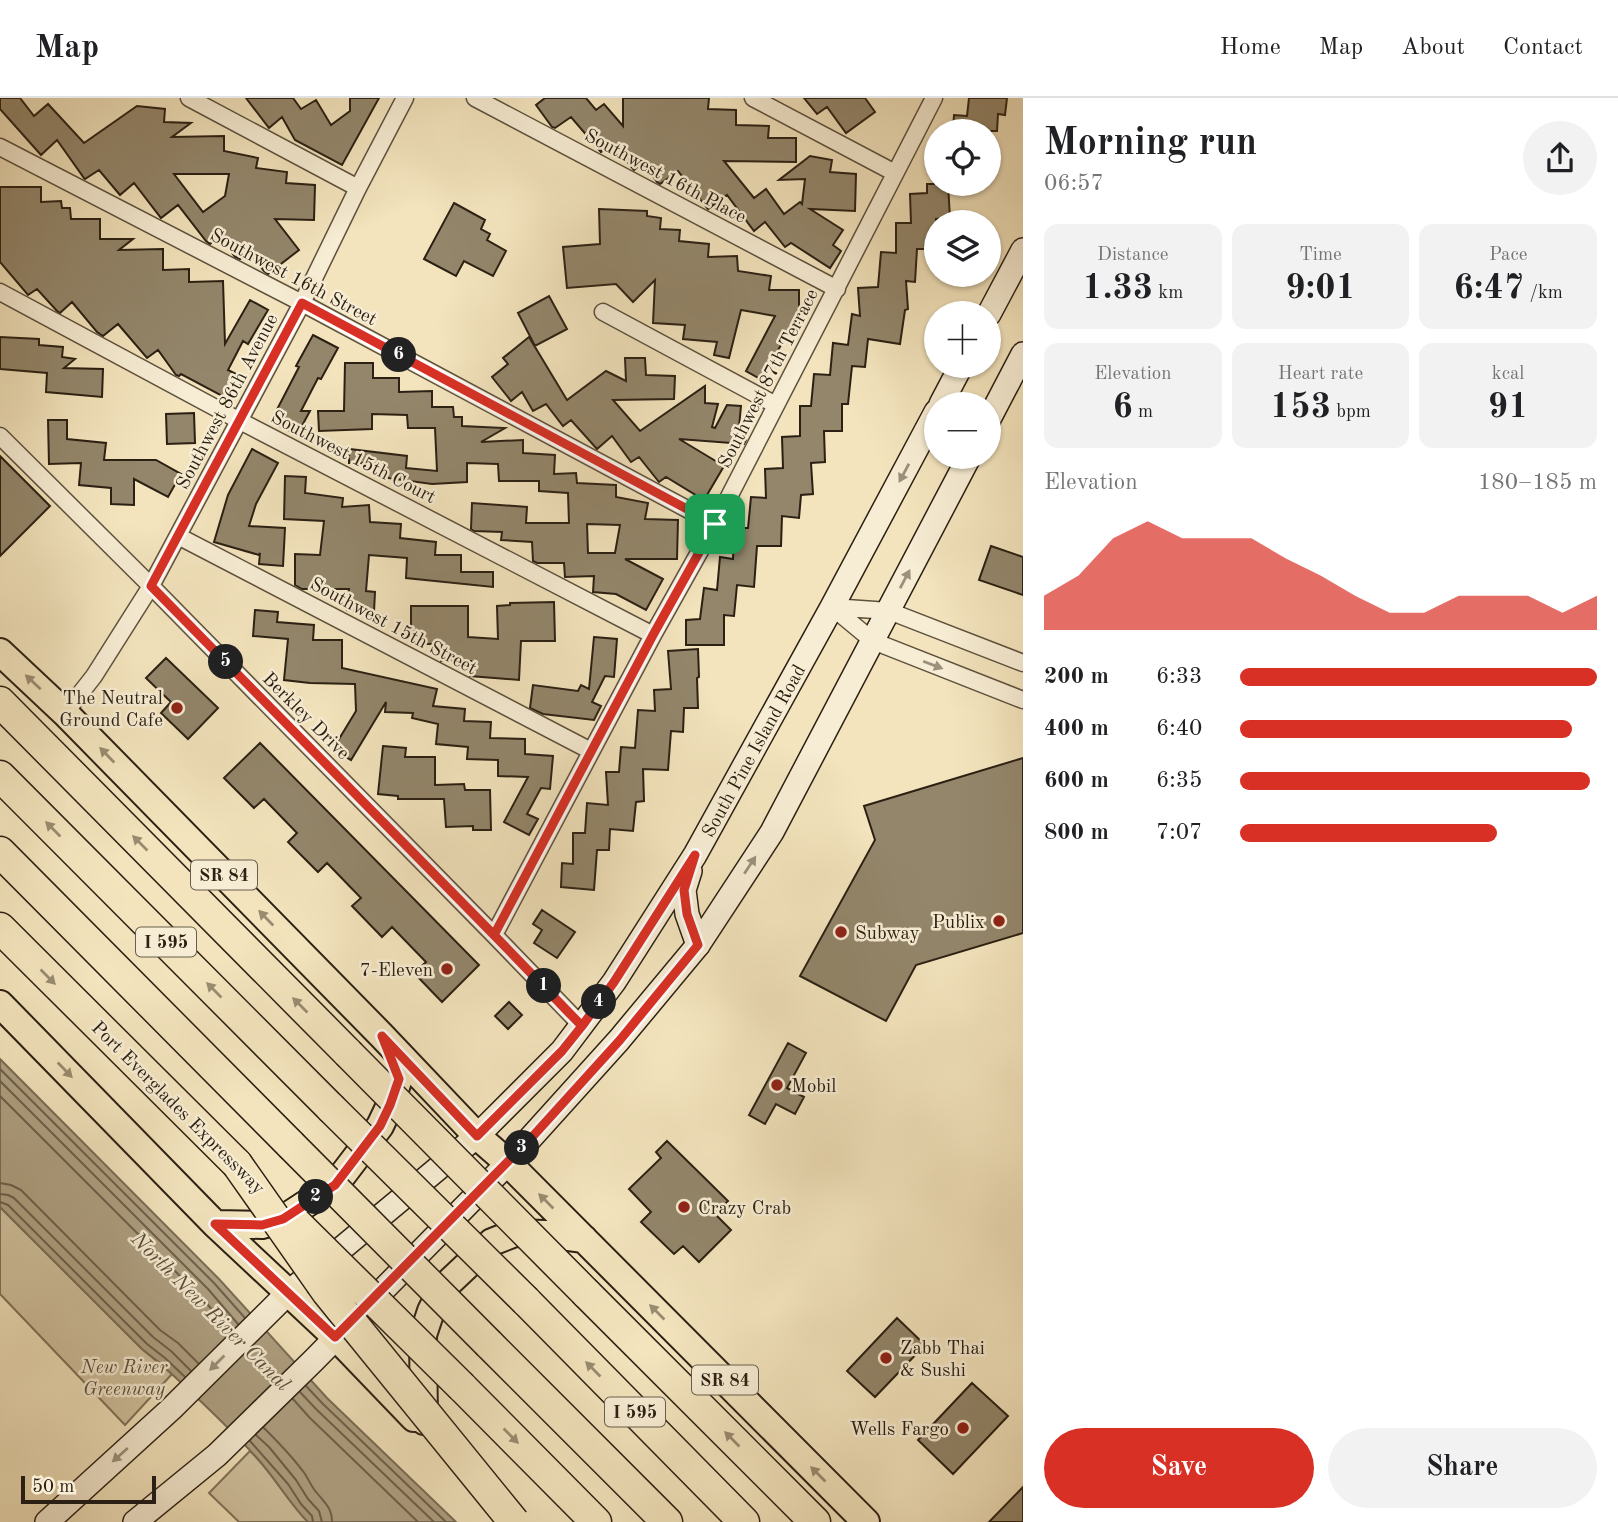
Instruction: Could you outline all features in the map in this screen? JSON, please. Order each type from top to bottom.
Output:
[{"type":"highway","points":[[0,702],[815,1522]]},
{"type":"highway","name":"I 595","points":[[0,776],[744,1522]]},
{"type":"highway","points":[[0,852],[667,1522]]},
{"type":"highway","name":"Port Everglades Expressway","points":[[0,928],[596,1522]]},
{"type":"highway","points":[[237,1164],[327,1292],[515,1522]]},
{"type":"main road","points":[[996,301],[1023,250]]},
{"type":"main road","points":[[1001,396],[1023,354]]},
{"type":"main road","name":"South Pine Island Road","points":[[47,1522],[171,1409],[288,1293],[477,1136],[562,1051],[614,982],[695,855],[924,434]]},
{"type":"main road","points":[[135,1522],[217,1455],[508,1163],[620,1040],[698,945],[772,832],[963,469]]},
{"type":"main road","name":"SR 84","points":[[0,652],[65,713],[477,1136],[508,1163],[866,1522]]},
{"type":"main road","points":[[695,855],[684,890],[687,914],[698,945]]},
{"type":"main road","points":[[0,1004],[215,1224],[335,1337],[515,1522]]},
{"type":"main road","points":[[215,1224],[262,1225],[283,1219],[335,1185],[380,1126],[399,1079],[382,1036]]},
{"type":"main road","points":[[424,1429],[423,1335],[442,1289],[492,1242],[514,1233],[584,1239]]},
{"type":"street","points":[[189,98],[358,188]]},
{"type":"street","name":"Southwest 86th Avenue","points":[[65,713],[94,676],[151,586],[302,303],[405,98]]},
{"type":"street","name":"Southwest 16th Place","points":[[475,98],[836,289]]},
{"type":"street","points":[[753,98],[895,173]]},
{"type":"street","name":"Southwest 87th Terrace","points":[[494,935],[715,524],[934,98]]},
{"type":"street","name":"Southwest 16th Street","points":[[0,147],[302,303],[715,524]]},
{"type":"street","name":"Southwest 15th Court","points":[[0,292],[240,421],[653,635]]},
{"type":"street","points":[[603,312],[776,405]]},
{"type":"street","name":"Berkley Drive","points":[[0,436],[151,586],[582,1026]]},
{"type":"street","name":"Southwest 15th Street","points":[[178,536],[591,751]]},
{"type":"street","points":[[832,607],[889,611],[1023,663]]},
{"type":"street","points":[[832,607],[873,641],[1023,700]]},
{"type":"green space","name":"New River Greenway","points":[[0,1207],[142,1349],[172,1374],[125,1425],[0,1294]]},
{"type":"green space","points":[[250,1451],[308,1522],[239,1522],[209,1493]]},
{"type":"water","name":"North New River Canal","points":[[0,1059],[219,1279],[327,1398],[456,1522],[308,1522],[264,1466],[234,1434],[142,1349],[0,1207]]},
{"type":"building","points":[[0,98],[20,98],[34,116],[48,104],[84,143],[137,106],[165,109],[164,122],[191,123],[172,137],[224,136],[224,151],[258,158],[256,168],[287,172],[286,183],[315,185],[314,220],[275,219],[299,250],[268,274],[249,252],[240,259],[235,257],[220,236],[210,244],[206,241],[178,205],[161,218],[134,183],[120,195],[99,170],[85,179],[57,140],[41,155],[0,109]],"holes":[[[174,174],[229,174],[225,196],[203,212]]]},
{"type":"building","points":[[246,98],[293,98],[301,109],[316,100],[331,125],[350,111],[350,98],[379,98],[342,165],[295,140],[282,117],[269,128]]},
{"type":"building","points":[[545,98],[586,98],[596,110],[604,104],[623,126],[623,98],[709,98],[708,109],[736,110],[736,125],[769,126],[768,138],[796,138],[796,162],[724,161],[754,198],[766,189],[784,214],[800,202],[802,204],[805,179],[779,180],[810,156],[832,160],[830,172],[856,174],[855,211],[810,209],[843,230],[833,245],[841,251],[830,268],[791,243],[785,247],[765,222],[754,231],[727,195],[708,209],[678,171],[660,184],[643,162],[634,170],[612,143],[601,152],[571,117],[555,128],[552,127],[536,105]]},
{"type":"building","points":[[804,98],[865,98],[875,112],[846,133],[827,107],[817,114]]},
{"type":"building","points":[[969,98],[1007,98],[1005,115],[998,114],[998,119],[954,119],[954,115],[967,116]]},
{"type":"building","points":[[0,187],[41,187],[41,202],[61,201],[62,208],[70,208],[71,219],[100,219],[100,239],[133,239],[119,250],[163,249],[163,270],[189,269],[189,282],[223,281],[225,344],[250,300],[268,310],[248,344],[243,341],[228,370],[236,374],[224,397],[181,374],[176,375],[158,350],[147,358],[118,324],[103,336],[72,302],[60,313],[37,289],[28,295],[0,262]]},
{"type":"building","points":[[910,194],[949,196],[950,210],[924,210],[924,249],[917,249],[915,282],[906,281],[908,309],[905,310],[900,344],[868,339],[865,367],[852,366],[848,404],[842,404],[842,431],[824,431],[825,462],[811,463],[813,494],[801,495],[799,518],[782,516],[781,546],[757,546],[754,587],[737,585],[734,616],[724,615],[724,645],[686,645],[686,620],[700,619],[704,588],[717,590],[720,557],[733,559],[734,528],[748,528],[751,497],[766,498],[765,469],[783,468],[782,437],[800,436],[800,406],[811,406],[814,374],[830,375],[833,343],[848,345],[852,314],[860,316],[858,288],[878,287],[881,252],[896,253],[896,223],[911,223]]},
{"type":"building","points":[[454,203],[485,220],[481,229],[490,234],[487,240],[506,251],[493,276],[464,261],[456,276],[424,259]]},
{"type":"building","points":[[599,209],[647,211],[647,216],[661,218],[660,229],[680,230],[679,241],[709,244],[708,257],[737,256],[738,271],[771,276],[769,290],[799,290],[799,331],[788,332],[762,380],[746,371],[775,316],[741,310],[729,358],[714,355],[717,342],[683,339],[685,325],[653,323],[655,280],[633,302],[616,284],[567,288],[563,247],[600,244]]},
{"type":"building","points":[[549,296],[567,329],[535,346],[518,313]]},
{"type":"building","points":[[313,335],[338,348],[301,411],[310,411],[297,435],[271,421]]},
{"type":"building","points":[[0,337],[39,339],[39,345],[63,347],[62,357],[75,359],[64,368],[103,369],[102,397],[46,392],[47,373],[0,369]]},
{"type":"building","points":[[529,337],[567,400],[606,371],[626,381],[625,358],[645,358],[646,375],[675,376],[674,399],[613,400],[640,431],[705,386],[705,403],[718,404],[712,427],[715,428],[727,405],[741,406],[738,437],[746,440],[744,444],[679,439],[724,466],[704,500],[666,477],[659,482],[639,457],[631,462],[612,436],[597,449],[571,420],[563,426],[546,404],[533,411],[522,392],[511,401],[492,377],[508,364],[503,358]]},
{"type":"building","points":[[345,363],[373,363],[373,378],[399,378],[399,392],[432,391],[432,407],[453,407],[454,417],[462,417],[462,426],[505,428],[481,442],[523,440],[523,453],[555,455],[554,474],[576,473],[577,483],[616,485],[616,497],[648,503],[645,519],[678,520],[677,559],[625,559],[663,579],[646,610],[616,594],[593,592],[594,576],[565,577],[564,563],[533,561],[532,542],[501,540],[502,532],[471,529],[472,503],[527,507],[526,523],[569,523],[568,493],[539,491],[539,481],[499,481],[498,464],[467,463],[467,482],[432,484],[380,477],[381,464],[349,463],[349,449],[407,456],[406,468],[437,471],[435,428],[408,428],[407,415],[372,414],[372,429],[319,431],[318,411],[344,411]],"holes":[[[587,524],[620,525],[615,553],[588,553]]]},
{"type":"building","points":[[194,413],[195,443],[167,444],[166,414]]},
{"type":"building","points":[[48,420],[67,420],[67,439],[106,443],[104,460],[156,460],[181,474],[168,497],[134,479],[134,505],[111,504],[111,488],[79,485],[81,463],[49,464]]},
{"type":"building","points":[[252,449],[278,463],[256,504],[249,526],[285,528],[283,566],[259,564],[260,553],[259,555],[214,542],[228,495]]},
{"type":"building","points":[[0,456],[50,506],[0,556]]},
{"type":"building","points":[[285,476],[306,477],[305,493],[343,498],[342,507],[369,505],[370,522],[401,524],[400,538],[436,542],[435,555],[461,555],[461,572],[493,572],[493,587],[406,578],[407,558],[369,555],[366,591],[375,592],[374,612],[347,610],[349,589],[302,589],[295,585],[295,554],[320,555],[324,521],[284,519]]},
{"type":"building","points":[[991,546],[1023,557],[1023,595],[979,580]]},
{"type":"building","points":[[554,602],[555,641],[521,641],[519,680],[470,676],[471,661],[441,661],[441,644],[411,644],[411,606],[468,606],[468,637],[498,639],[497,606]]},
{"type":"building","points":[[255,610],[278,612],[277,622],[314,625],[313,640],[342,640],[342,668],[437,689],[433,706],[465,709],[464,721],[491,722],[490,738],[525,739],[525,754],[553,756],[550,789],[541,788],[527,814],[538,819],[529,835],[504,822],[528,777],[498,776],[498,760],[467,759],[468,747],[436,744],[438,724],[412,718],[413,713],[385,712],[386,702],[351,760],[333,749],[356,711],[355,684],[284,680],[288,639],[253,636]]},
{"type":"building","points":[[594,637],[617,639],[614,677],[605,676],[592,702],[601,706],[594,720],[543,714],[530,708],[533,685],[578,691],[581,685],[589,689]]},
{"type":"building","points":[[698,649],[698,708],[684,708],[683,732],[671,731],[668,770],[643,769],[644,801],[636,802],[633,831],[610,829],[609,850],[597,850],[594,890],[561,887],[562,863],[573,864],[573,833],[585,833],[587,803],[608,805],[606,772],[619,772],[621,747],[635,748],[638,710],[655,711],[654,690],[671,689],[668,651]]},
{"type":"building","points":[[166,658],[218,708],[188,739],[161,713],[171,702],[146,678]]},
{"type":"building","points":[[260,743],[479,965],[442,1002],[414,973],[426,962],[392,927],[382,937],[352,906],[361,898],[327,863],[318,872],[288,842],[297,833],[264,799],[254,808],[224,778]]},
{"type":"building","points":[[383,746],[406,748],[405,757],[435,757],[435,785],[464,784],[465,790],[490,790],[491,830],[473,830],[473,826],[446,827],[444,799],[398,799],[398,796],[378,794]]},
{"type":"building","points":[[1023,758],[1023,933],[916,965],[886,1021],[800,976],[875,840],[864,806]]},
{"type":"building","points":[[542,910],[575,932],[557,958],[534,943],[542,930],[533,924]]},
{"type":"building","points":[[509,1002],[522,1015],[508,1029],[495,1016]]},
{"type":"building","name":"Mobil","points":[[788,1043],[806,1053],[787,1088],[804,1097],[795,1114],[776,1104],[765,1124],[749,1115]]},
{"type":"building","name":"Crazy Crab","points":[[667,1141],[728,1201],[715,1214],[731,1230],[699,1262],[683,1246],[674,1254],[641,1222],[651,1212],[629,1189],[661,1158],[656,1152]]},
{"type":"building","name":"Zabb Thai & Sushi","points":[[897,1318],[925,1345],[875,1397],[847,1371]]},
{"type":"building","name":"Wells Fargo","points":[[972,1383],[1008,1416],[953,1474],[918,1440]]},
{"type":"building","points":[[1023,1487],[1023,1522],[989,1522]]},
{"type":"place","name":"The Neutral Ground Cafe","points":[[177,708]]},
{"type":"place","name":"Publix","points":[[999,921]]},
{"type":"place","name":"Subway","points":[[841,932]]},
{"type":"place","name":"7-Eleven","points":[[447,969]]},
{"type":"place","name":"Mobil","points":[[777,1085]]},
{"type":"place","name":"Crazy Crab","points":[[684,1207]]},
{"type":"place","name":"Zabb Thai & Sushi","points":[[886,1358]]},
{"type":"place","name":"Wells Fargo","points":[[963,1428]]},
{"type":"route","points":[[715,524],[302,303],[151,586],[494,935],[582,1026],[614,982],[695,855],[684,890],[687,914],[698,945],[620,1040],[508,1163],[335,1337],[215,1224],[262,1225],[283,1219],[335,1185],[380,1126],[399,1079],[382,1036],[477,1136],[562,1051],[582,1026],[572,1016],[494,935],[715,524]]}]
